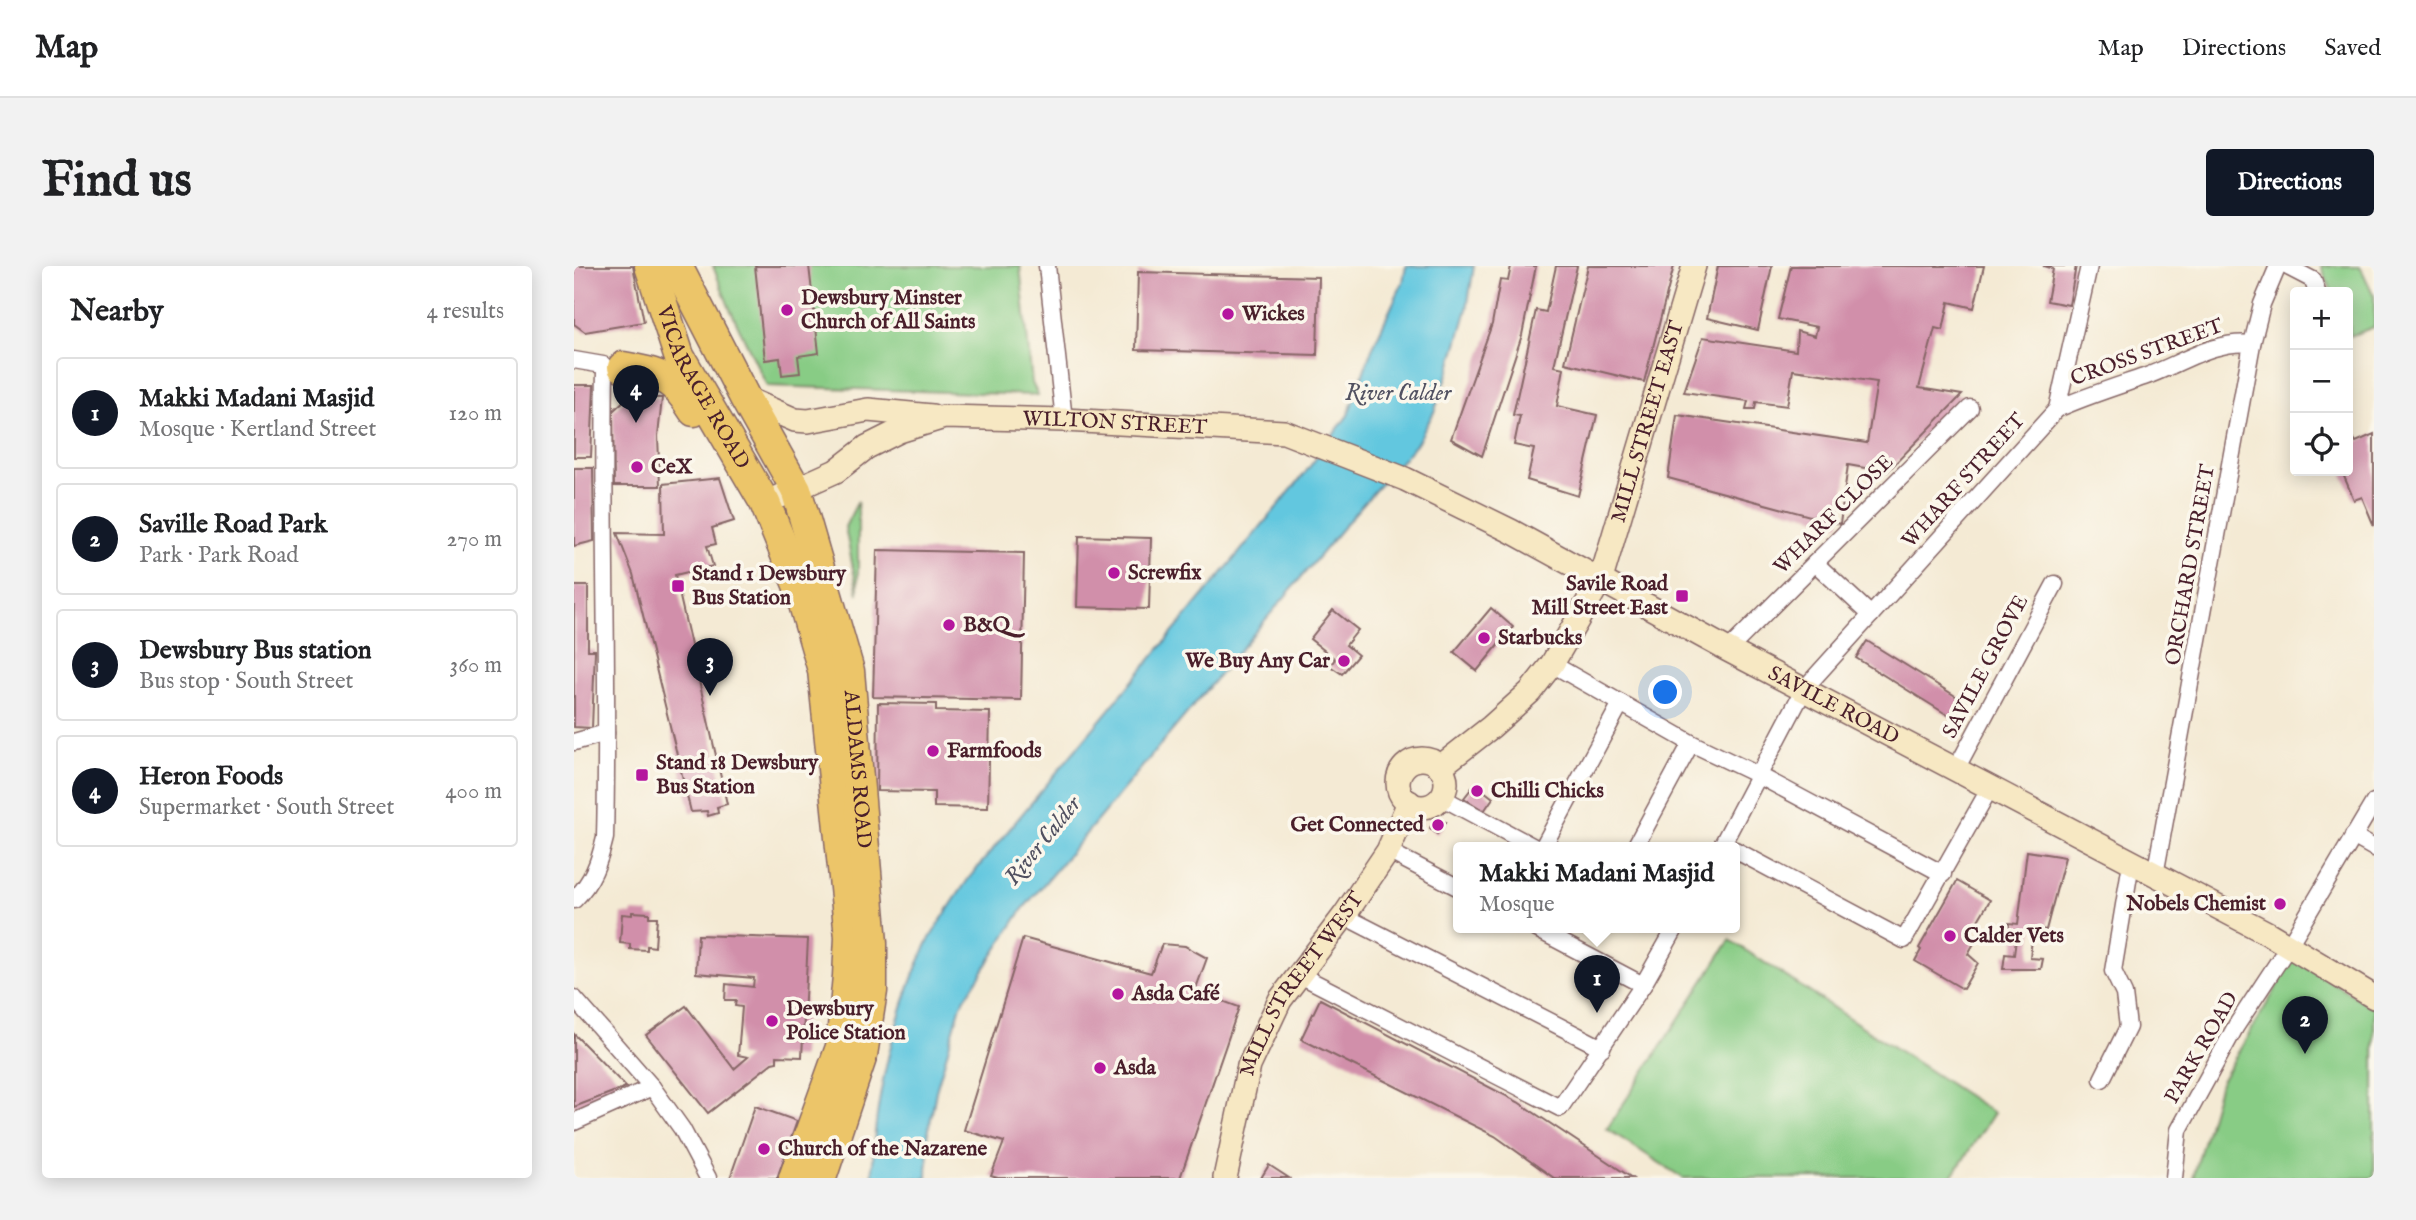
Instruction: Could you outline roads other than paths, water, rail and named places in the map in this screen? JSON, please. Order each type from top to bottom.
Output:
[{"type":"highway","points":[[668,359],[684,340],[669,267]]},
{"type":"highway","name":"VICARAGE ROAD","points":[[669,267],[796,489]]},
{"type":"highway","name":"VICARAGE ROAD","points":[[668,359],[738,458],[765,503]]},
{"type":"highway","points":[[614,369],[650,372],[673,383],[682,392],[715,447],[738,458]]},
{"type":"highway","name":"ALDAMS ROAD","points":[[796,489],[849,671],[872,943],[872,991],[851,1051]]},
{"type":"highway","name":"ALDAMS ROAD","points":[[765,503],[799,587],[823,670],[850,937],[851,1051]]},
{"type":"highway","points":[[794,1178],[851,1051]]},
{"type":"highway","points":[[821,1178],[851,1051]]},
{"type":"main road","name":"MILL STREET EAST","points":[[1601,579],[1694,266]]},
{"type":"main road","name":"WILTON STREET","points":[[745,398],[795,421],[868,410],[944,417],[1064,420],[1284,432]]},
{"type":"main road","name":"WILTON STREET","points":[[765,503],[836,471],[867,447],[899,431],[944,417]]},
{"type":"main road","name":"SAVILE ROAD","points":[[1284,432],[1405,479],[1511,531],[1955,771],[2269,934],[2374,996]]},
{"type":"main road","points":[[1440,767],[1530,692],[1552,664],[1601,579]]},
{"type":"main road","points":[[1422,759],[1440,767],[1446,785],[1441,797],[1428,805],[1415,805],[1403,797],[1398,783],[1403,768],[1422,759]]},
{"type":"main road","name":"MILL STREET WEST","points":[[1225,1178],[1249,1066],[1280,1000],[1344,916],[1388,851],[1409,802]]},
{"type":"street","points":[[1047,266],[1064,420]]},
{"type":"street","name":"WHARF STREET","points":[[1729,842],[1758,775],[1804,689],[2057,409],[2089,266]]},
{"type":"street","name":"ORCHARD STREET","points":[[2155,875],[2252,344],[2262,304],[2278,266]]},
{"type":"street","points":[[2286,266],[2313,280],[2315,287]]},
{"type":"street","name":"CROSS STREET","points":[[2057,409],[2088,394],[2146,376],[2226,344],[2252,344]]},
{"type":"street","points":[[574,360],[596,362],[614,369],[668,359]]},
{"type":"street","points":[[574,900],[585,888],[598,865],[605,838],[606,563],[603,468],[614,369]]},
{"type":"street","name":"WHARF CLOSE","points":[[1728,650],[1970,408]]},
{"type":"street","points":[[1815,563],[1871,615]]},
{"type":"street","name":"SAVILE GROVE","points":[[1955,771],[2054,583]]},
{"type":"street","points":[[1552,664],[1691,743],[1758,775],[1943,874]]},
{"type":"street","points":[[1546,842],[1620,703]]},
{"type":"street","points":[[574,742],[606,733]]},
{"type":"street","points":[[1638,842],[1691,743]]},
{"type":"street","points":[[1740,854],[1904,940],[1990,788]]},
{"type":"street","points":[[1441,797],[1525,842]]},
{"type":"street","name":"PARK ROAD","points":[[2174,1178],[2179,1130],[2236,1027],[2288,947],[2374,802]]},
{"type":"street","points":[[2353,836],[2374,848]]},
{"type":"street","points":[[1388,851],[1453,885]]},
{"type":"street","points":[[2102,1079],[2128,1027],[2124,994],[2113,971],[2131,863]]},
{"type":"street","points":[[1344,916],[1602,1048]]},
{"type":"street","points":[[1544,933],[1643,985]]},
{"type":"street","points":[[1300,975],[1560,1108],[1643,985],[1672,933]]},
{"type":"street","points":[[574,998],[652,1087],[682,1129],[708,1178]]},
{"type":"street","points":[[574,1122],[652,1087]]},
{"type":"water","name":"River Calder","points":[[1406,266],[1474,266],[1467,309],[1450,368],[1434,412],[1417,443],[1355,513],[1022,910],[961,1005],[936,1091],[928,1134],[927,1178],[873,1178],[876,1121],[888,1057],[906,995],[928,942],[969,878],[1302,477],[1348,415],[1372,349],[1403,282]]},
{"type":"place","name":"Dewsbury Minster Church of All Saints","points":[[787,310]]},
{"type":"place","name":"Wickes","points":[[1228,314]]},
{"type":"place","name":"Heron Foods","points":[[636,423]]},
{"type":"place","name":"CeX","points":[[637,467]]},
{"type":"place","name":"Screwfix","points":[[1114,573]]},
{"type":"place","name":"Stand 1 Dewsbury Bus Station","points":[[678,586]]},
{"type":"place","name":"Savile Road Mill Street East","points":[[1682,596]]},
{"type":"place","name":"B&Q","points":[[949,625]]},
{"type":"place","name":"Starbucks","points":[[1484,638]]},
{"type":"place","name":"We Buy Any Car","points":[[1344,661]]},
{"type":"place","name":"Dewsbury Bus station","points":[[710,696]]},
{"type":"place","name":"Farmfoods","points":[[933,751]]},
{"type":"place","name":"Stand 18 Dewsbury Bus Station","points":[[642,775]]},
{"type":"place","name":"Chilli Chicks","points":[[1477,791]]},
{"type":"place","name":"Get Connected","points":[[1438,825]]},
{"type":"place","name":"Nobels Chemist","points":[[2280,904]]},
{"type":"place","name":"Calder Vets","points":[[1950,936]]},
{"type":"place","name":"Asda Café","points":[[1118,994]]},
{"type":"place","name":"Makki Madani Masjid","points":[[1597,1013]]},
{"type":"place","name":"Dewsbury Police Station","points":[[772,1021]]},
{"type":"place","name":"Saville Road Park","points":[[2305,1054]]},
{"type":"place","name":"Asda","points":[[1100,1068]]},
{"type":"place","name":"Church of the Nazarene","points":[[764,1149]]}]
